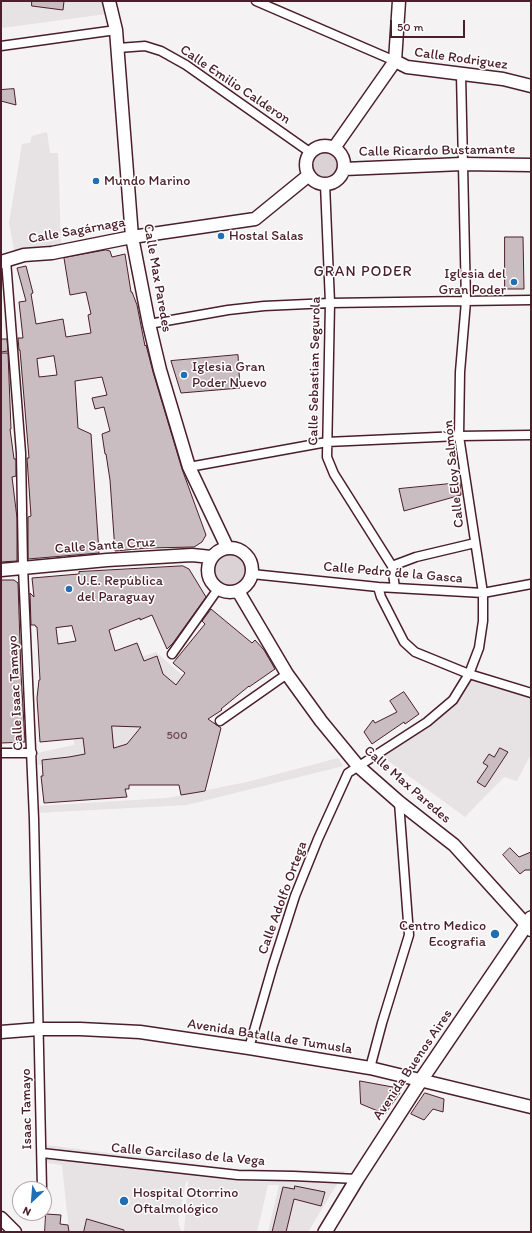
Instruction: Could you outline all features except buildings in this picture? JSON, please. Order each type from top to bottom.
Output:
[{"type":"main road","name":"Avenida Buenos Aires","points":[[325,1232],[357,1179],[421,1080],[530,924]]},
{"type":"street","name":"Calle Max Paredes","points":[[109,1],[116,30],[118,48],[132,237],[150,324],[165,386],[189,467],[227,548]]},
{"type":"street","name":"Calle Rodriguez","points":[[256,1],[395,61],[407,68],[503,79],[531,86]]},
{"type":"street","points":[[334,148],[395,61],[399,1]]},
{"type":"street","points":[[1,46],[116,30]]},
{"type":"street","name":"Calle Emilio Calderon","points":[[118,48],[145,46],[161,51],[186,65],[311,153]]},
{"type":"street","name":"Calle Eloy Salmón","points":[[358,766],[427,722],[453,700],[470,674],[479,648],[484,621],[483,593],[460,436],[460,372],[466,301],[461,74]]},
{"type":"street","points":[[322,146],[334,148],[342,156],[344,169],[339,178],[330,183],[324,184],[313,179],[309,175],[306,164],[311,153],[322,146]]},
{"type":"street","name":"Calle Ricardo Bustamante","points":[[344,169],[462,164],[531,165]]},
{"type":"street","name":"Calle Sagárnaga","points":[[4,261],[24,255],[52,253],[132,237],[255,219],[309,175]]},
{"type":"street","name":"Calle Sebastian Segurola","points":[[324,184],[330,303],[327,457],[334,474],[392,566],[396,588]]},
{"type":"street","name":"Calle Isaac Tamayo","points":[[4,261],[21,453],[23,567],[32,753],[39,1029]]},
{"type":"street","points":[[150,324],[228,310],[264,306],[330,303],[531,300]]},
{"type":"street","points":[[189,467],[327,442],[460,436],[531,435]]},
{"type":"street","points":[[392,566],[416,557],[475,543]]},
{"type":"street","points":[[227,548],[239,549],[248,557],[252,568],[252,574],[249,581],[238,591],[224,592],[218,589],[211,583],[208,574],[207,565],[211,557],[215,552],[227,548]]},
{"type":"street","name":"Calle Santa Cruz","points":[[1,570],[23,567],[181,556],[211,557]]},
{"type":"street","name":"Calle Pedro de la Gasca","points":[[252,574],[378,587],[483,593],[531,584]]},
{"type":"street","points":[[378,587],[381,597],[404,642],[415,652],[470,674],[531,693]]},
{"type":"street","points":[[172,654],[218,589]]},
{"type":"street","name":"Calle Max Paredes","points":[[238,591],[287,674],[321,721],[358,766],[399,802],[454,845],[530,924]]},
{"type":"street","points":[[220,722],[287,674]]},
{"type":"street","points":[[1,753],[32,753]]},
{"type":"street","name":"Calle Adolfo Ortega","points":[[249,1048],[273,965],[296,896],[318,839],[348,773],[358,766]]},
{"type":"street","points":[[370,1068],[409,935],[399,802]]},
{"type":"street","name":"Avenida Batalla de Tumusla","points":[[1,1032],[39,1029],[80,1029],[140,1032],[370,1068],[531,1107]]},
{"type":"street","name":"Isaac Tamayo","points":[[39,1029],[42,1181]]},
{"type":"street","name":"Calle Garcilaso de la Vega","points":[[42,1153],[238,1176],[293,1176],[357,1179]]},
{"type":"street","points":[[1,1218],[15,1232]]},
{"type":"shaded area","points":[[1,1],[103,1],[106,14],[2,28]]},
{"type":"shaded area","points":[[47,132],[50,153],[58,153],[61,246],[15,254],[9,223],[22,144],[30,143],[32,136]]},
{"type":"shaded area","points":[[326,152],[335,156],[339,165],[335,174],[326,178],[317,174],[313,165],[317,156]]},
{"type":"shaded area","points":[[226,553],[232,553],[241,558],[245,564],[245,576],[241,582],[232,587],[226,587],[217,582],[212,573],[212,567],[217,558]]},
{"type":"shaded area","points":[[156,652],[183,676],[127,744],[81,759],[36,765],[37,753],[74,745],[73,718],[115,666]]},
{"type":"shaded area","points":[[473,681],[531,697],[531,754],[517,781],[504,777],[465,817],[376,752],[419,728],[463,685]]},
{"type":"shaded area","points":[[338,758],[343,766],[187,805],[36,813],[37,806],[167,798],[247,782]]},
{"type":"shaded area","points":[[46,1145],[234,1169],[345,1171],[308,1232],[268,1232],[279,1185],[268,1185],[257,1232],[184,1232],[188,1182],[186,1181],[178,1221],[181,1232],[69,1232],[62,1165],[47,1163]]},
{"type":"place","name":"Mundo Marino","points":[[96,181]]},
{"type":"place","name":"Hostal Salas","points":[[221,236]]},
{"type":"place","name":"Iglesia del Gran Poder","points":[[514,282]]},
{"type":"place","name":"Iglesia Gran Poder Nuevo","points":[[184,375]]},
{"type":"place","name":"U.E. República del Paraguay","points":[[69,589]]},
{"type":"place","name":"Centro Medico Ecografia","points":[[495,934]]},
{"type":"place","name":"Hospital Otorrino Oftalmológico","points":[[124,1201]]},
{"type":"district","name":"GRAN PODER","points":[[363,272]]}]
